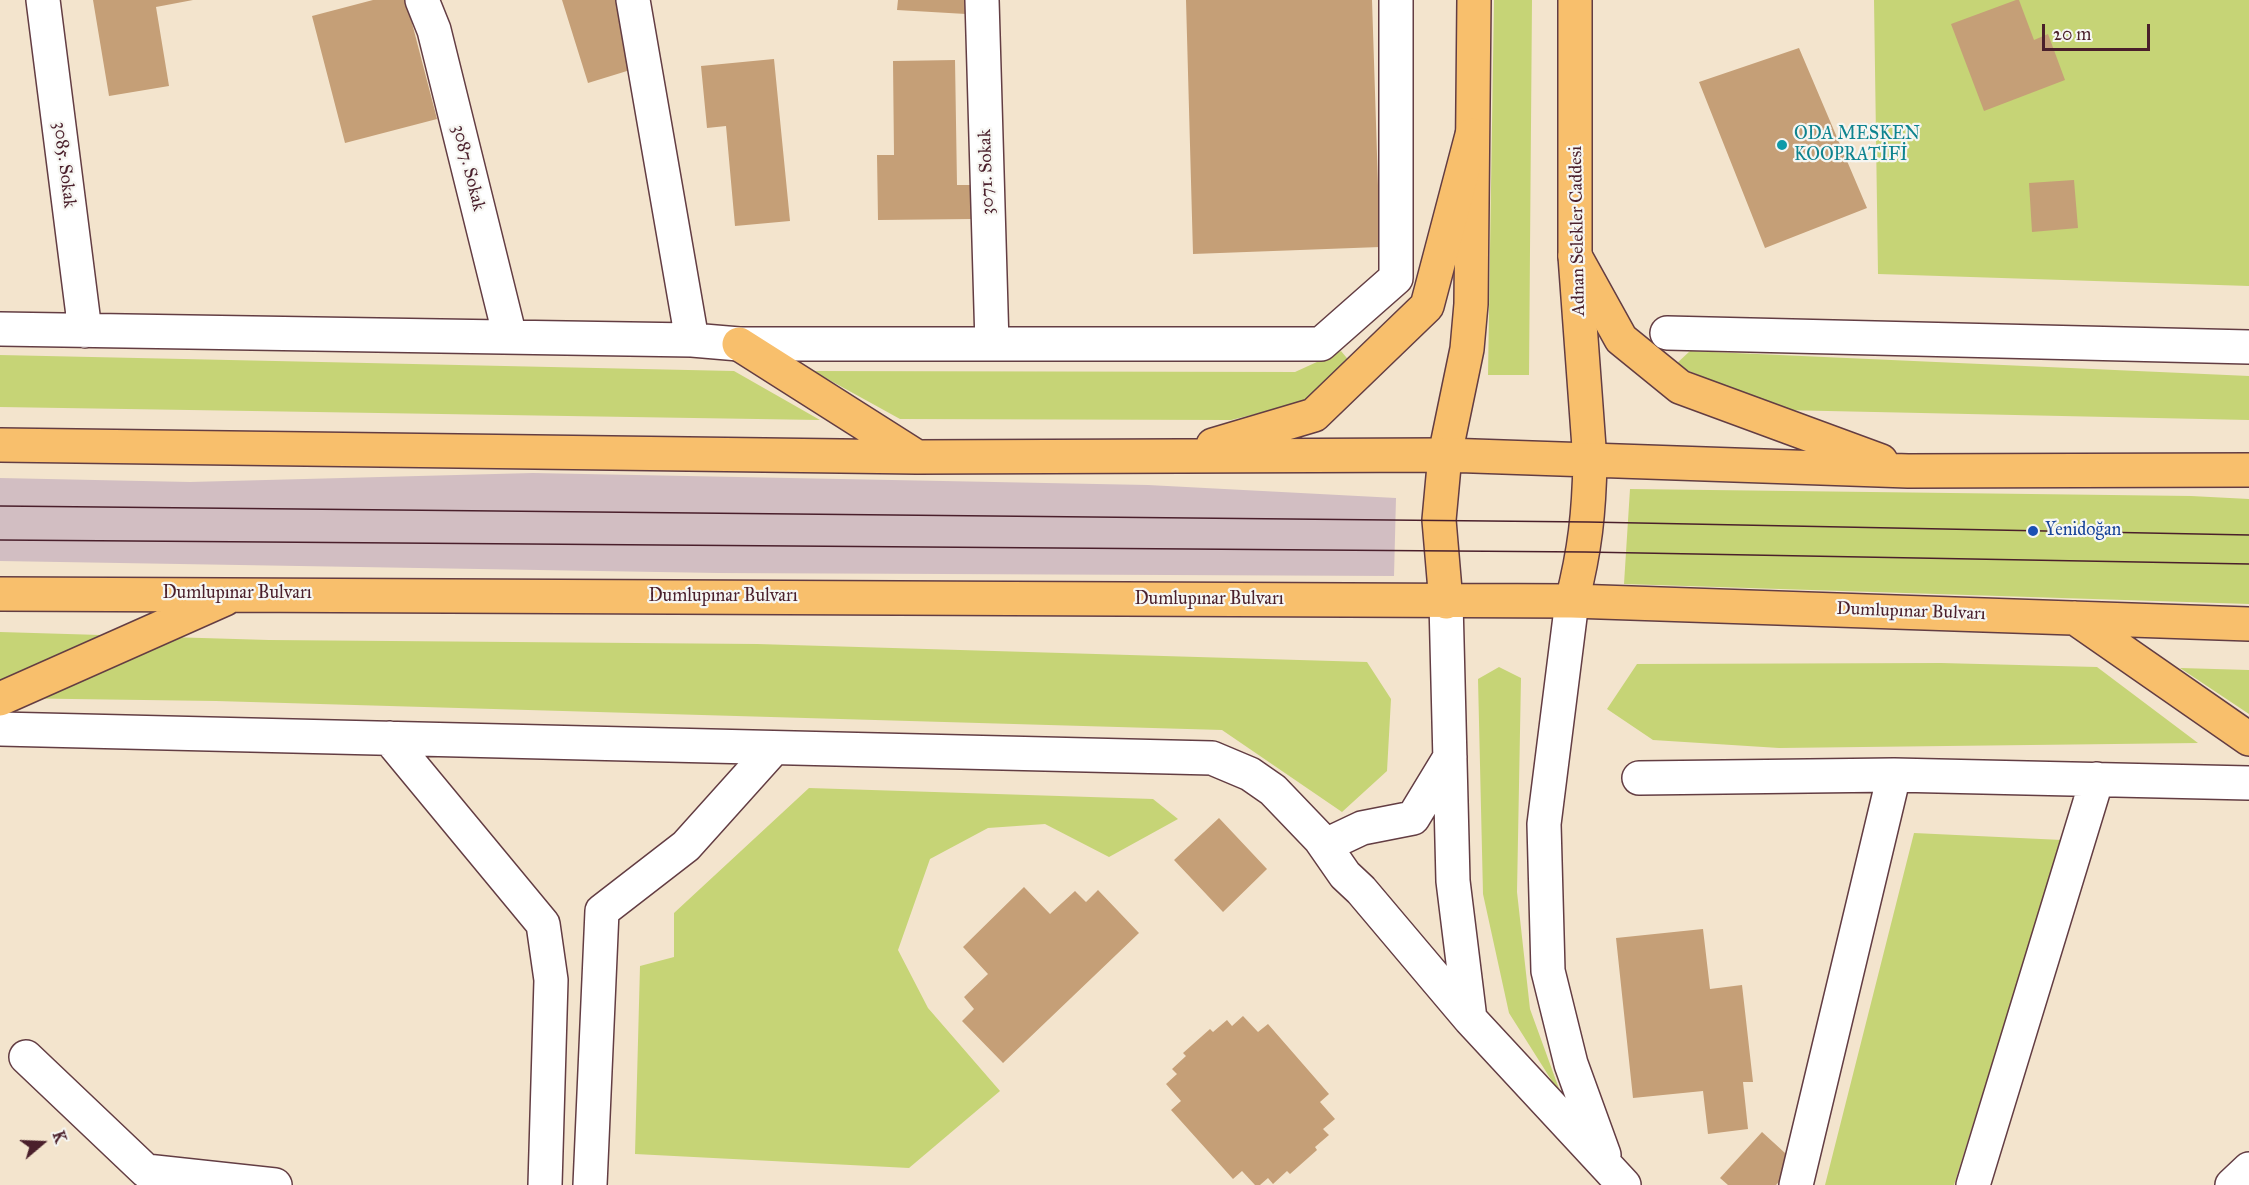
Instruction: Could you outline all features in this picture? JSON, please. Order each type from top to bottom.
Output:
[{"type":"main road","points":[[1446,602],[1439,520],[1445,455],[1467,350],[1471,303],[1474,0]]},
{"type":"main road","name":"Adnan Selekler Caddesi","points":[[1575,0],[1575,256],[1590,461]]},
{"type":"main road","points":[[1177,456],[1314,415],[1427,306],[1472,135]]},
{"type":"main road","points":[[1575,256],[1621,339],[1680,387],[1908,471]]},
{"type":"main road","points":[[739,344],[917,457]]},
{"type":"main road","points":[[0,445],[917,457],[1445,455],[1908,471],[2249,470]]},
{"type":"main road","points":[[1572,601],[1584,552],[1588,522],[1590,461]]},
{"type":"main road","points":[[0,699],[238,593]]},
{"type":"main road","name":"Dumlupınar Bulvarı","points":[[0,594],[238,593],[1572,601],[2249,624]]},
{"type":"main road","points":[[2075,618],[2249,739]]},
{"type":"street","name":"3085. Sokak","points":[[43,0],[84,331]]},
{"type":"street","name":"3087. Sokak","points":[[422,0],[434,30],[510,337]]},
{"type":"street","points":[[633,0],[692,340]]},
{"type":"street","name":"3071. Sokak","points":[[982,0],[992,344]]},
{"type":"street","points":[[0,329],[692,340],[739,344],[1321,344],[1396,278],[1396,0]]},
{"type":"street","points":[[1668,333],[2249,347]]},
{"type":"street","points":[[1572,601],[1544,824],[1548,971],[1570,1064],[1616,1176]]},
{"type":"street","points":[[1446,602],[1453,881],[1470,1018]]},
{"type":"street","points":[[0,729],[1212,758],[1250,774],[1273,790],[1326,845],[1345,875],[1361,890],[1470,1018],[1616,1176]]},
{"type":"street","points":[[389,738],[543,924],[551,980],[539,1032],[545,1185]]},
{"type":"street","points":[[590,1185],[602,910],[686,846],[774,748]]},
{"type":"street","points":[[1326,845],[1362,828],[1413,818],[1450,756]]},
{"type":"street","points":[[1639,778],[1894,776],[2097,778],[2249,783]]},
{"type":"street","points":[[1796,1185],[1894,776]]},
{"type":"street","points":[[1973,1185],[2097,778]]},
{"type":"street","points":[[539,1032],[597,1032]]},
{"type":"street","points":[[26,1057],[146,1171],[275,1185]]},
{"type":"street","points":[[2232,1185],[2249,1168]]},
{"type":"shaded area","points":[[533,473],[1148,485],[1396,498],[1394,576],[718,573],[0,561],[0,478],[190,482]]},
{"type":"green space","points":[[1494,0],[1532,0],[1529,375],[1488,375]]},
{"type":"green space","points":[[1874,0],[2249,0],[2249,286],[1878,274]]},
{"type":"green space","points":[[1341,351],[1351,363],[1309,401],[1231,420],[900,419],[813,371],[1295,372]]},
{"type":"green space","points":[[1690,351],[2249,376],[2249,420],[1781,410],[1675,365]]},
{"type":"green space","points":[[0,355],[734,371],[820,420],[0,407]]},
{"type":"green space","points":[[1630,489],[2191,496],[2249,499],[2249,604],[1624,584]]},
{"type":"green space","points":[[0,632],[269,640],[757,644],[1367,662],[1391,699],[1387,771],[1342,812],[1222,730],[216,701],[0,698]]},
{"type":"green space","points":[[1941,663],[2097,667],[2198,743],[1779,748],[1653,740],[1607,709],[1637,664]]},
{"type":"green space","points":[[1499,667],[1521,678],[1517,892],[1530,1009],[1562,1097],[1509,1013],[1483,894],[1478,679]]},
{"type":"green space","points":[[2180,668],[2249,670],[2249,714]]},
{"type":"green space","points":[[809,788],[1153,799],[1178,819],[1109,857],[1045,824],[988,828],[930,859],[898,950],[928,1008],[1000,1091],[909,1168],[635,1154],[640,966],[674,957],[674,913]]},
{"type":"green space","points":[[1914,833],[2062,840],[1954,1185],[1825,1185]]},
{"type":"building","points":[[93,0],[193,0],[156,7],[169,86],[109,96]]},
{"type":"building","points":[[373,0],[406,0],[437,119],[345,143],[312,16]]},
{"type":"building","points":[[562,0],[620,0],[640,67],[588,83]]},
{"type":"building","points":[[898,0],[967,0],[966,14],[897,10]]},
{"type":"building","points":[[1186,0],[1372,0],[1380,247],[1193,254]]},
{"type":"building","points":[[2019,0],[2034,40],[2048,34],[2065,80],[1984,111],[1951,24]]},
{"type":"building","name":"ODA MESKEN KOOPRATİFİ","points":[[1799,48],[1867,208],[1765,248],[1699,82]]},
{"type":"building","points":[[774,59],[790,221],[735,226],[726,126],[707,128],[701,66]]},
{"type":"building","points":[[955,60],[957,185],[971,185],[972,219],[878,220],[877,155],[894,155],[893,61]]},
{"type":"building","points":[[2074,180],[2078,228],[2032,232],[2029,183]]},
{"type":"building","points":[[1219,818],[1267,869],[1223,912],[1174,860]]},
{"type":"building","points":[[1024,887],[1050,914],[1075,891],[1086,902],[1098,890],[1139,933],[1003,1063],[962,1021],[974,1009],[964,997],[988,974],[963,947]]},
{"type":"building","points":[[1703,929],[1710,989],[1742,985],[1753,1082],[1743,1082],[1748,1129],[1708,1134],[1703,1091],[1633,1098],[1616,938]]},
{"type":"building","points":[[1243,1016],[1258,1032],[1268,1024],[1329,1094],[1320,1102],[1335,1119],[1323,1129],[1329,1135],[1315,1147],[1317,1150],[1290,1174],[1287,1171],[1273,1184],[1268,1178],[1260,1185],[1255,1185],[1242,1171],[1233,1179],[1171,1110],[1181,1101],[1166,1084],[1177,1074],[1172,1069],[1186,1056],[1183,1053],[1210,1029],[1213,1032],[1227,1020],[1232,1026]]},
{"type":"building","points":[[1762,1132],[1796,1163],[1776,1185],[1728,1185],[1720,1178]]},
{"type":"tram line","points":[[0,506],[1588,522],[2249,535]]},
{"type":"tram line","points":[[0,540],[1585,552],[2249,564]]},
{"type":"place","name":"ODA MESKEN KOOPRATİFİ","points":[[1782,145]]},
{"type":"place","name":"Yenidoğan","points":[[2033,531]]}]
